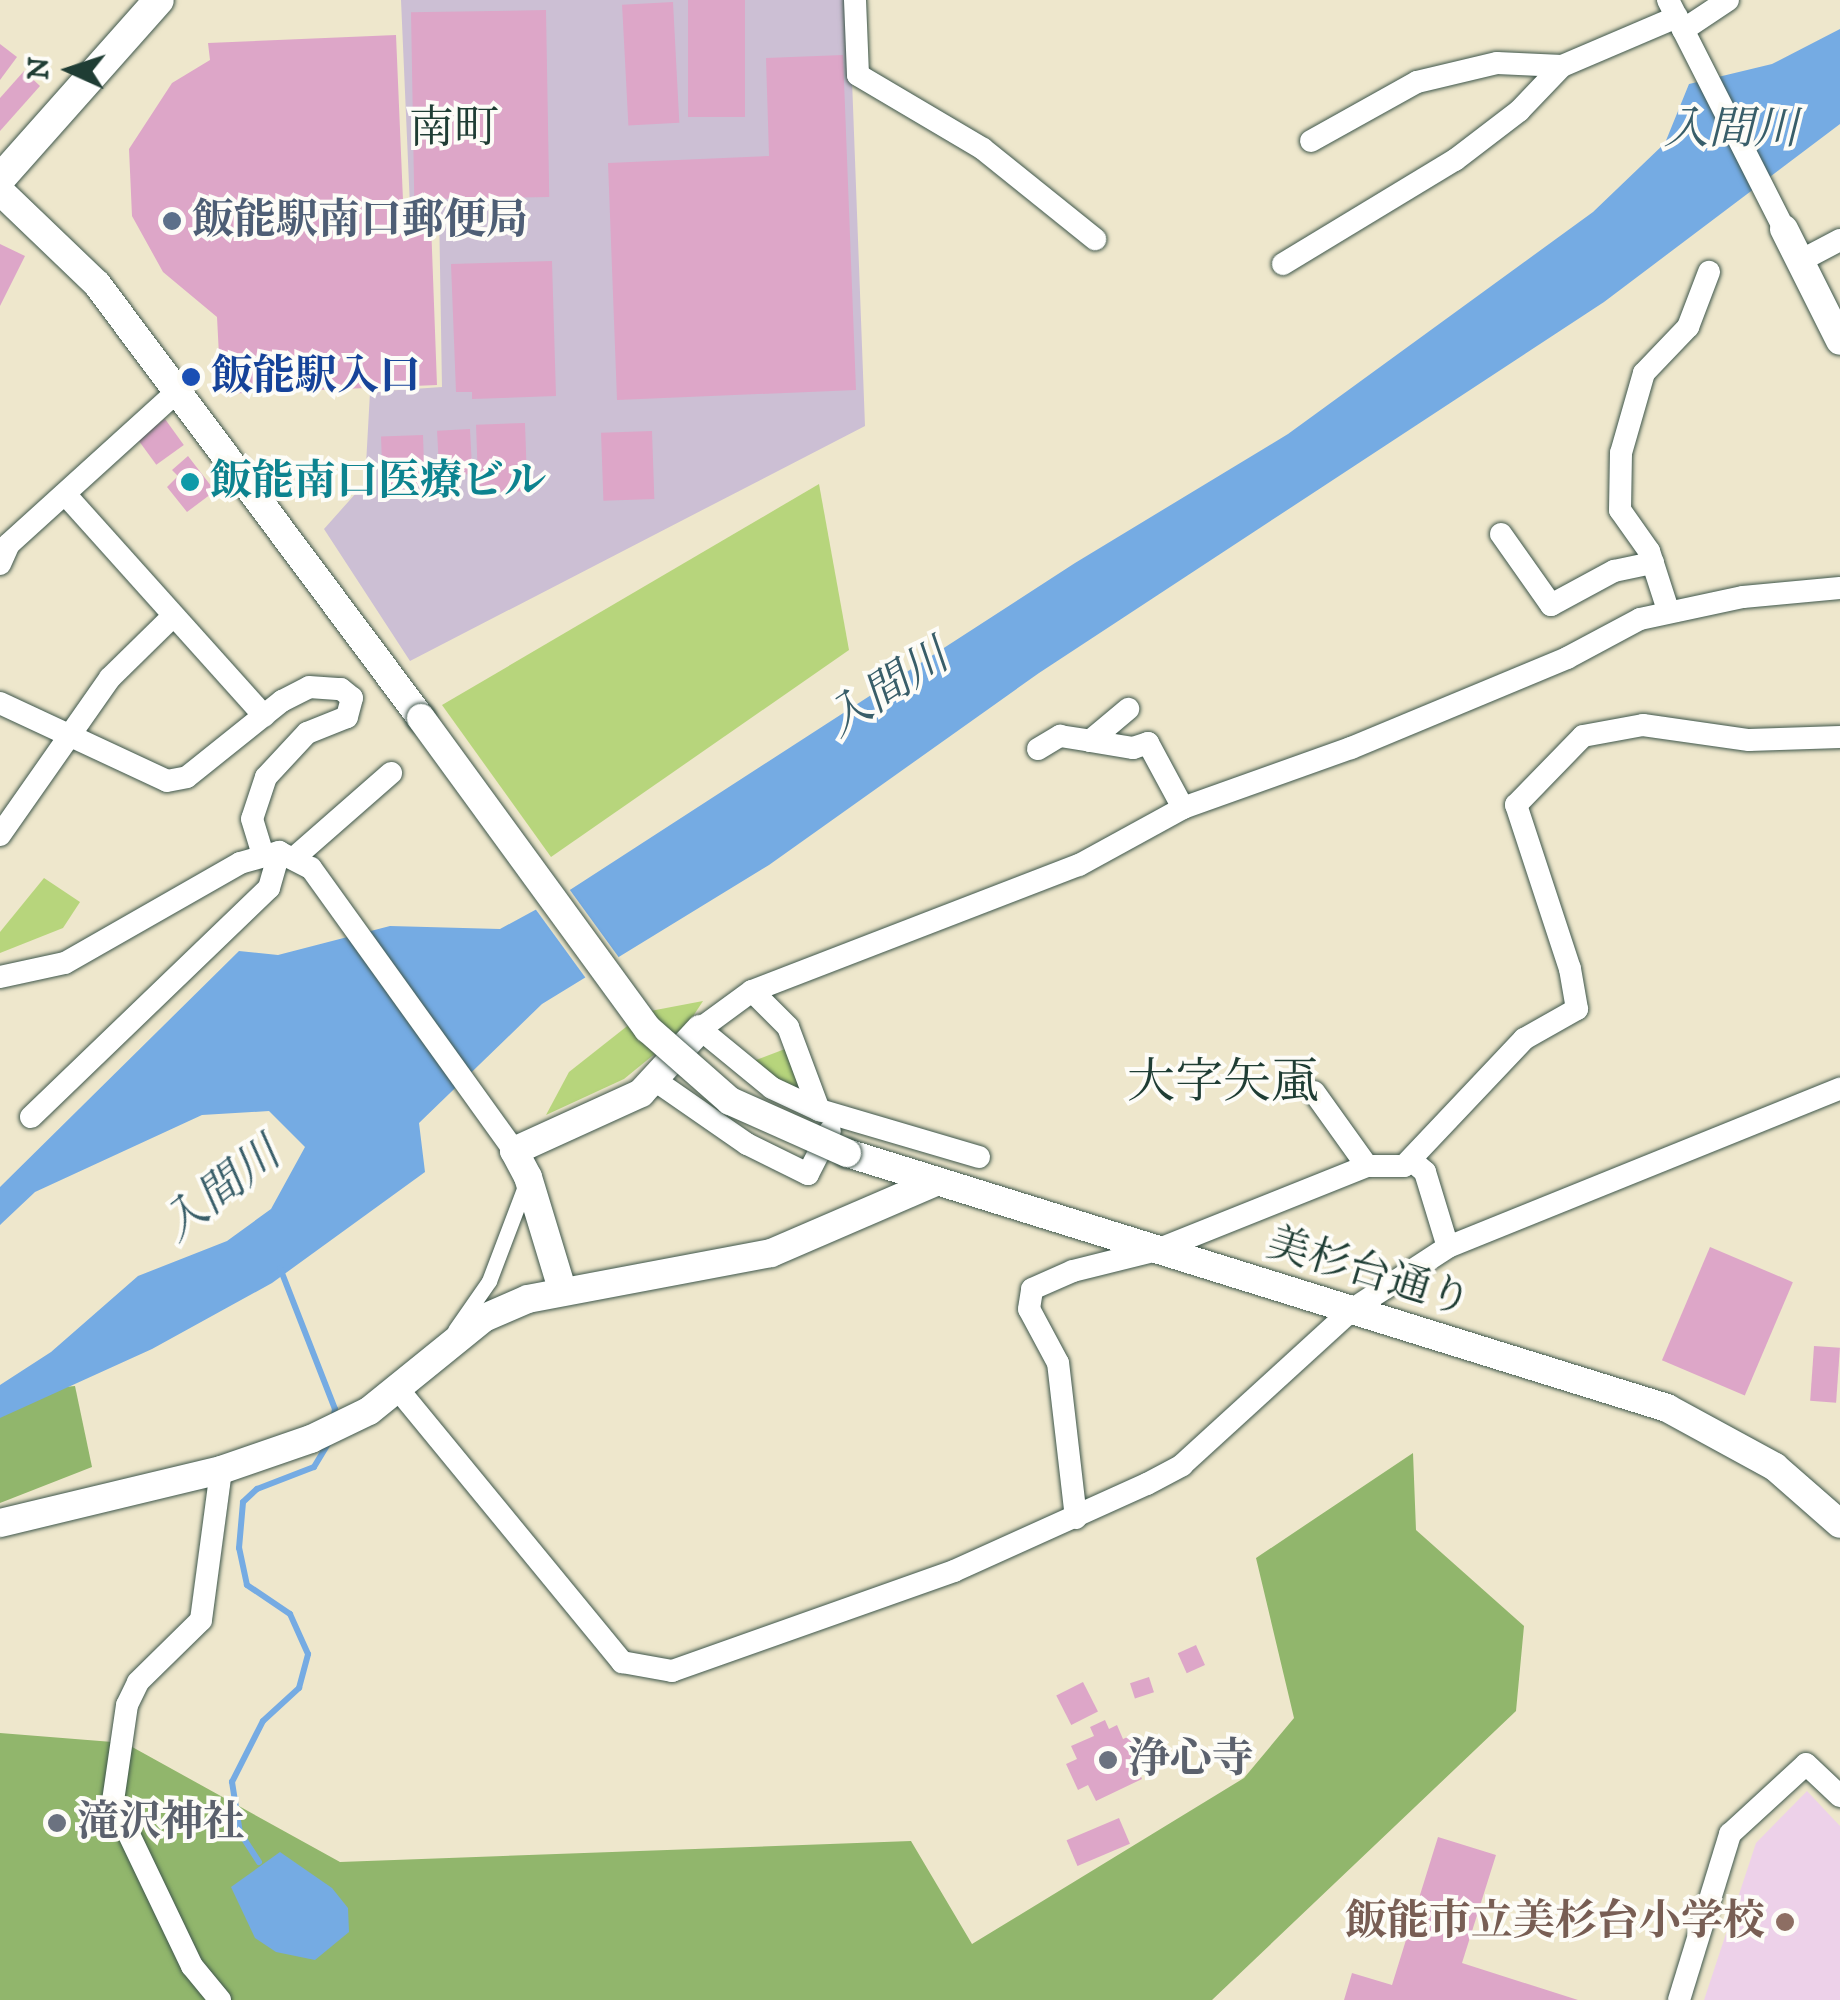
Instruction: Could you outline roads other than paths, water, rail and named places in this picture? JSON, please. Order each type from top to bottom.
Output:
[{"type":"main road","points":[[0,179],[159,0]]},
{"type":"street","points":[[855,0],[858,75],[983,149],[1094,239]]},
{"type":"street","points":[[1311,141],[1417,82],[1497,63],[1562,66],[1728,0]]},
{"type":"street","points":[[1679,22],[1840,342]]},
{"type":"street","points":[[1283,264],[1455,160],[1519,111],[1562,66]]},
{"type":"street","name":"美杉台通り","points":[[0,192],[96,284],[675,1056],[730,1101],[847,1153],[1667,1408],[1775,1467],[1840,1524]]},
{"type":"street","points":[[1800,261],[1840,240]]},
{"type":"street","points":[[1668,610],[1653,563],[1620,510],[1620,453],[1644,373],[1688,327],[1709,272]]},
{"type":"street","points":[[0,564],[10,544],[179,390]]},
{"type":"street","points":[[66,494],[264,716]]},
{"type":"street","points":[[1501,534],[1550,605],[1614,572],[1653,563]]},
{"type":"street","points":[[514,1152],[552,1128],[623,1104],[656,1081],[700,1029],[752,991],[1080,864],[1183,808],[1351,748],[1668,610],[1840,588]]},
{"type":"street","points":[[0,835],[71,740],[110,678],[172,617]]},
{"type":"street","points":[[0,703],[71,740],[166,780],[186,777],[264,716],[309,688],[329,684],[352,698],[347,717],[307,732],[266,777],[252,819],[487,1108],[528,1177],[562,1289]]},
{"type":"street","points":[[1090,741],[1128,708]]},
{"type":"street","points":[[1412,1162],[1450,1111],[1524,1039],[1577,1009],[1570,969],[1516,805],[1545,772],[1582,736],[1644,725],[1736,739],[1840,737]]},
{"type":"street","points":[[1038,748],[1060,736],[1133,748],[1148,743],[1183,808]]},
{"type":"street","points":[[0,977],[65,963],[287,858],[391,772]]},
{"type":"street","points":[[31,1117],[269,888],[287,858]]},
{"type":"street","points":[[656,1081],[747,1144],[808,1174],[828,1114],[788,1028],[752,991]]},
{"type":"street","points":[[700,1029],[741,1066],[828,1114],[979,1156]]},
{"type":"street","points":[[397,1388],[622,1662],[656,1673],[713,1660],[954,1571],[1182,1466],[1353,1309],[1448,1246],[1840,1088]]},
{"type":"street","points":[[1314,1092],[1368,1166]]},
{"type":"street","points":[[1076,1518],[1058,1363],[1029,1308],[1032,1290],[1073,1271],[1158,1250],[1368,1166],[1412,1162],[1425,1172],[1448,1246]]},
{"type":"street","points":[[448,1341],[488,1280],[528,1177]]},
{"type":"street","points":[[0,1523],[221,1470],[318,1436],[397,1388],[448,1341],[506,1307],[562,1289],[753,1258],[936,1182]]},
{"type":"street","points":[[220,2000],[177,1938],[113,1801],[133,1693],[201,1620],[221,1470]]},
{"type":"street","points":[[1680,2000],[1730,1834],[1806,1764],[1840,1796]]},
{"type":"water","name":"入間川","points":[[1840,29],[1840,124],[1604,302],[1039,673],[769,865],[542,1004],[419,1123],[425,1172],[272,1283],[152,1349],[0,1418],[0,1385],[51,1352],[138,1276],[227,1241],[271,1209],[305,1147],[269,1111],[202,1115],[35,1192],[0,1225],[0,1187],[239,951],[278,955],[390,926],[500,929],[559,897],[1075,563],[1288,434],[1593,212],[1665,143],[1689,84],[1772,64]]},
{"type":"water","points":[[280,1852],[332,1888],[348,1908],[349,1932],[315,1960],[276,1952],[255,1938],[231,1887]]},
{"type":"waterway","points":[[280,1268],[335,1409],[333,1420]]},
{"type":"waterway","points":[[259,1862],[240,1833],[232,1782],[263,1721],[299,1688],[308,1654],[290,1614],[247,1585],[239,1548],[243,1502],[257,1489],[314,1467],[329,1442]]},
{"type":"place","name":"飯能駅南口郵便局","points":[[172,221]]},
{"type":"place","name":"飯能駅入口","points":[[191,377]]},
{"type":"place","name":"飯能南口医療ビル","points":[[190,482]]},
{"type":"place","name":"浄心寺","points":[[1108,1760]]},
{"type":"place","name":"滝沢神社","points":[[57,1823]]},
{"type":"place","name":"飯能市立美杉台小学校","points":[[1785,1922]]},
{"type":"district","name":"南町","points":[[454,130]]},
{"type":"district","name":"大字矢颪","points":[[1223,1084]]}]
